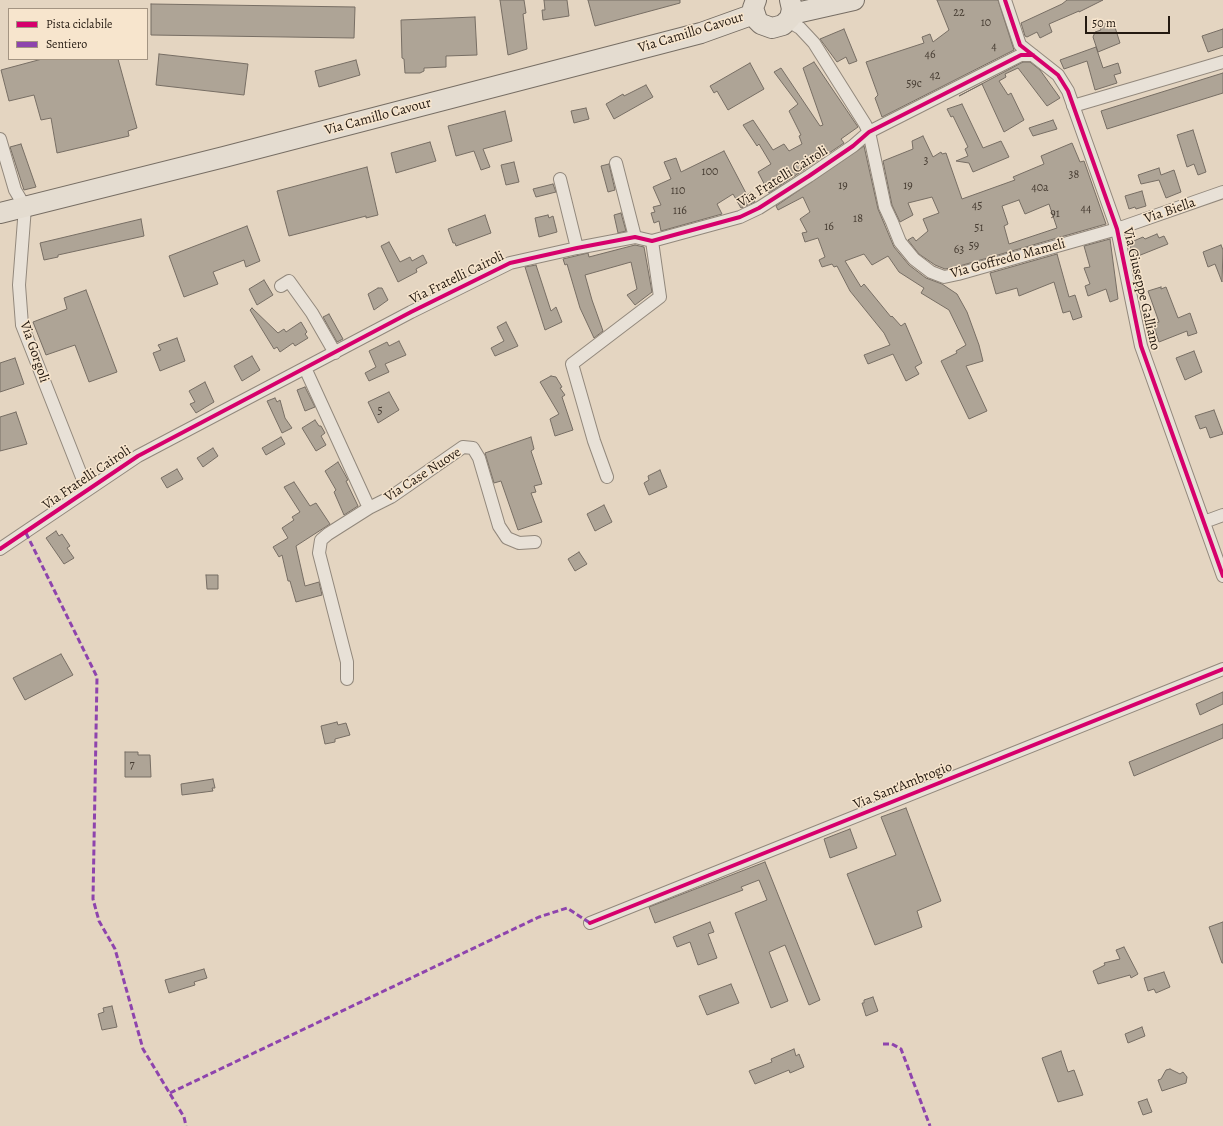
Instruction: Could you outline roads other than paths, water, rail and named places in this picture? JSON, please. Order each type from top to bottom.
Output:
[{"type":"main road","name":"Via Camillo Cavour","points":[[0,213],[224,157],[701,33],[755,7],[757,20],[766,27],[778,28],[790,7],[854,0]]},
{"type":"street","name":"Via Giuseppe Galliano","points":[[1005,0],[1020,45],[1058,75],[1068,91],[1074,106],[1117,229],[1140,346],[1223,576]]},
{"type":"street","name":"Via Goffredo Mameli","points":[[790,7],[800,28],[814,44],[869,132],[885,207],[900,242],[914,259],[931,272],[944,276],[958,274],[1117,229]]},
{"type":"street","name":"Via Fratelli Cairoli","points":[[0,549],[145,453],[411,312],[510,263],[577,248],[635,238],[652,241],[731,220],[759,208],[834,159],[869,132],[1021,54],[1032,55]]},
{"type":"street","points":[[1074,106],[1223,62]]},
{"type":"street","points":[[0,139],[15,190],[25,207]]},
{"type":"street","points":[[616,163],[635,238]]},
{"type":"street","points":[[560,179],[577,248]]},
{"type":"street","name":"Via Biella","points":[[1117,229],[1223,192]]},
{"type":"street","name":"Via Gorgoli","points":[[25,207],[19,285],[22,324],[87,490]]},
{"type":"street","points":[[607,477],[594,441],[572,364],[660,297],[652,241]]},
{"type":"street","points":[[281,286],[289,280],[312,313],[336,353]]},
{"type":"street","name":"Via Case Nuove","points":[[305,368],[369,508]]},
{"type":"street","name":"Via Case Nuove","points":[[347,679],[347,662],[319,553],[321,540],[369,508],[391,497],[463,447],[473,448],[479,458],[499,526],[507,538],[519,543],[535,542]]},
{"type":"street","points":[[1204,522],[1223,515]]},
{"type":"street","name":"Via Sant'Ambrogio","points":[[590,923],[1223,669]]}]
